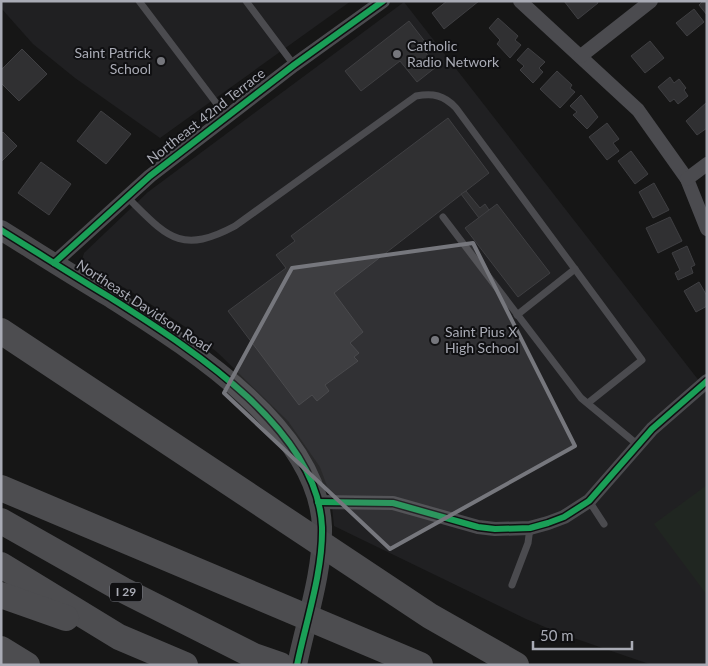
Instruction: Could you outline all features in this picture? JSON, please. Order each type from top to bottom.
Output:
[{"type":"highway","points":[[1,331],[358,566],[430,616],[516,665]]},
{"type":"highway","points":[[1,488],[420,665]]},
{"type":"highway","name":"I 29","points":[[1,521],[123,590],[254,656],[280,665]]},
{"type":"highway","points":[[1,566],[120,636]]},
{"type":"highway","points":[[1,594],[120,636],[185,665]]},
{"type":"highway","points":[[1,649],[26,665]]},
{"type":"street","name":"Northeast 42nd Terrace","points":[[54,263],[126,196],[226,116],[383,1]]},
{"type":"street","points":[[520,1],[638,110],[687,179],[707,229]]},
{"type":"street","points":[[581,56],[652,1]]},
{"type":"street","points":[[687,179],[707,164]]},
{"type":"street","name":"Northeast Davidson Road","points":[[1,230],[183,344],[253,401],[288,443],[311,481],[318,502],[322,527],[316,582],[306,618],[297,665]]},
{"type":"street","points":[[318,502],[393,503],[478,527],[530,528],[564,517],[589,501],[671,411],[707,381]]},
{"type":"lane","points":[[139,1],[226,116]]},
{"type":"lane","points":[[246,1],[294,65]]},
{"type":"lane","points":[[126,196],[161,230],[172,236],[186,241],[215,237],[235,226],[416,96],[433,94],[449,101],[642,360],[588,403]]},
{"type":"lane","points":[[443,217],[581,398],[638,445]]},
{"type":"lane","points":[[517,315],[576,269]]},
{"type":"lane","points":[[589,501],[604,524]]},
{"type":"lane","points":[[512,585],[528,543],[530,528]]},
{"type":"highlighted area","points":[[473,243],[575,446],[390,549],[224,393],[292,268]]},
{"type":"shaded area","name":"Saint Patrick School","points":[[1,1],[351,1],[160,138],[75,78],[33,44],[1,8]]},
{"type":"shaded area","name":"Saint Pius X High School","points":[[404,2],[707,391],[707,665],[652,665],[559,633],[526,619],[334,526],[331,497],[320,467],[288,421],[218,353],[187,328],[132,292],[85,266],[82,260],[84,253],[148,192]]},
{"type":"shaded area","points":[[707,485],[707,595],[654,524]]},
{"type":"building","points":[[447,1],[479,1],[444,29],[432,13]]},
{"type":"building","points":[[564,1],[597,1],[598,3],[578,19]]},
{"type":"building","points":[[703,1],[707,1],[707,15],[699,5]]},
{"type":"building","points":[[694,9],[704,22],[687,36],[676,23]]},
{"type":"building","points":[[498,18],[518,36],[515,40],[521,45],[510,58],[497,44],[500,40],[489,28]]},
{"type":"building","name":"Catholic Radio Network","points":[[409,21],[426,43],[421,46],[436,67],[417,82],[400,61],[361,91],[345,71]]},
{"type":"building","points":[[650,41],[664,58],[645,73],[631,56]]},
{"type":"building","points":[[528,48],[545,62],[539,68],[543,72],[533,83],[520,70],[524,66],[517,60]]},
{"type":"building","points":[[22,49],[47,74],[19,101],[1,83],[1,70]]},
{"type":"building","points":[[557,71],[572,85],[570,88],[575,92],[560,108],[540,89]]},
{"type":"building","points":[[670,77],[674,83],[679,79],[686,88],[684,90],[688,96],[678,104],[674,99],[670,102],[658,87]]},
{"type":"building","points":[[581,95],[598,117],[587,129],[573,115],[577,112],[570,106]]},
{"type":"building","points":[[707,102],[707,128],[697,135],[686,121]]},
{"type":"building","points":[[101,111],[131,134],[106,164],[77,141]]},
{"type":"building","points":[[448,118],[489,173],[334,293],[363,332],[350,343],[359,353],[354,357],[358,361],[325,385],[329,391],[317,401],[312,395],[299,405],[228,311],[286,268],[276,255],[295,241],[291,236]]},
{"type":"building","points":[[607,123],[619,139],[613,143],[619,151],[607,160],[589,137]]},
{"type":"building","points":[[3,132],[17,146],[1,162],[1,134]]},
{"type":"building","points":[[631,151],[648,174],[635,184],[618,161]]},
{"type":"building","points":[[41,162],[71,184],[49,215],[18,193]]},
{"type":"building","points":[[654,183],[669,210],[653,218],[639,192]]},
{"type":"building","points":[[466,191],[480,208],[485,204],[489,210],[479,218],[461,194]]},
{"type":"building","points":[[497,204],[550,273],[518,297],[465,228]]},
{"type":"building","points":[[670,217],[682,241],[658,253],[646,228]]},
{"type":"building","points":[[687,246],[695,265],[691,267],[693,273],[678,280],[675,273],[680,270],[672,253]]},
{"type":"building","points":[[699,282],[707,296],[707,306],[696,312],[684,291]]},
{"type":"cycle path","points":[[54,263],[150,176],[294,65],[383,1]]},
{"type":"cycle path","points":[[1,230],[111,298],[210,365],[243,393],[273,423],[298,456],[315,490],[322,527],[322,544],[317,579],[297,665]]},
{"type":"cycle path","points":[[318,502],[393,503],[478,527],[495,529],[530,528],[548,523],[564,517],[589,501],[652,429],[707,381]]},
{"type":"place","name":"Catholic Radio Network","points":[[397,54]]},
{"type":"place","name":"Saint Patrick School","points":[[161,61]]},
{"type":"place","name":"Saint Pius X High School","points":[[435,340]]}]
